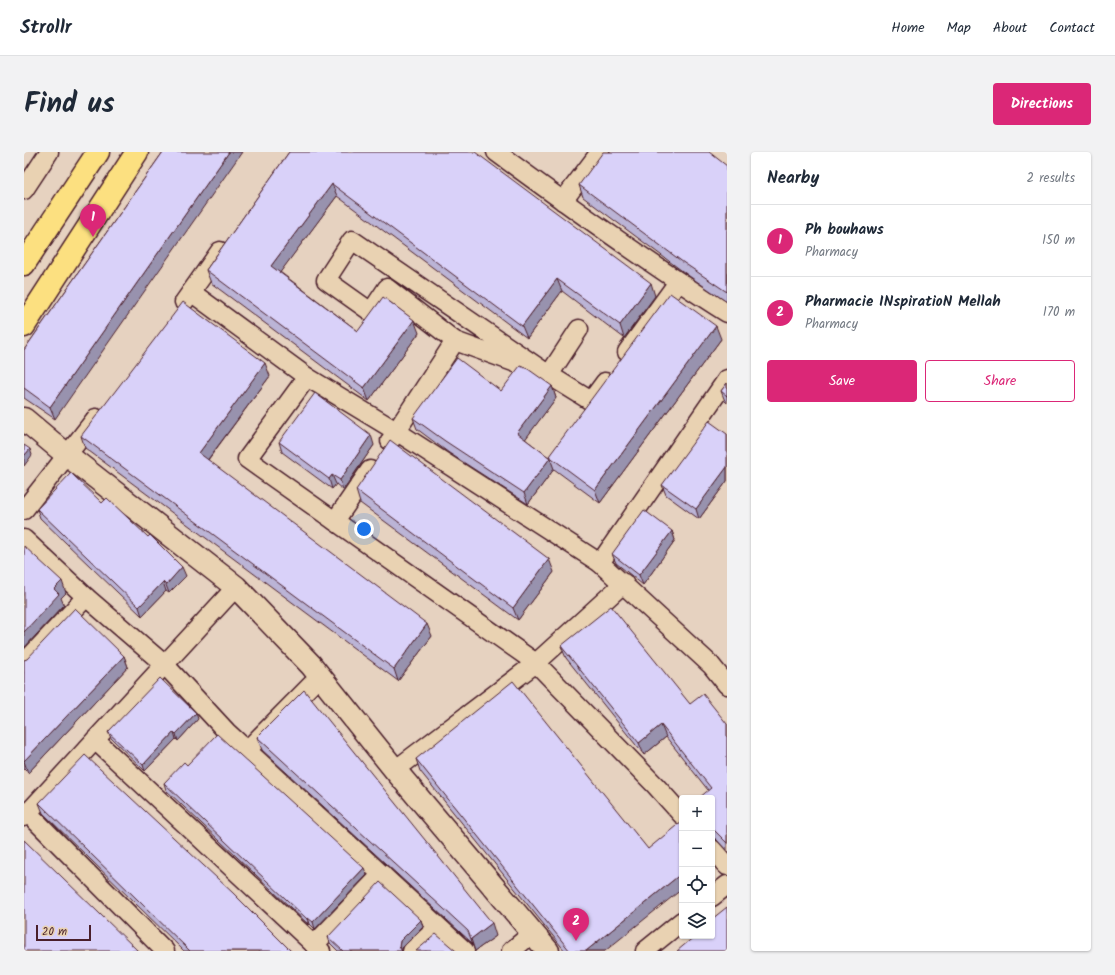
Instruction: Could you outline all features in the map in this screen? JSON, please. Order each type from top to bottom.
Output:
[{"type":"highway","points":[[24,264],[98,152]]},
{"type":"highway","points":[[24,326],[137,152]]},
{"type":"street","points":[[24,190],[48,152]]},
{"type":"street","points":[[496,152],[562,201],[678,282],[727,313]]},
{"type":"street","points":[[562,201],[600,152]]},
{"type":"street","points":[[172,317],[232,234]]},
{"type":"street","points":[[549,375],[456,341],[387,288],[371,312],[326,280],[352,240],[549,375],[591,401],[678,282]]},
{"type":"street","points":[[191,292],[307,377],[396,431],[600,563],[624,583],[711,665],[727,685]]},
{"type":"street","points":[[549,375],[579,329]]},
{"type":"street","points":[[335,521],[456,341]]},
{"type":"street","points":[[307,377],[247,458],[536,663],[679,812]]},
{"type":"street","points":[[600,563],[727,379]]},
{"type":"street","points":[[24,510],[105,405]]},
{"type":"street","points":[[24,419],[67,455],[236,587],[320,676],[395,770],[548,951]]},
{"type":"street","points":[[24,539],[86,597],[165,665],[227,732],[465,951]]},
{"type":"street","points":[[395,770],[536,663],[624,583]]},
{"type":"street","points":[[165,951],[26,815],[236,587]]},
{"type":"street","points":[[24,664],[86,597]]},
{"type":"street","points":[[247,750],[320,676]]},
{"type":"street","points":[[95,740],[318,948],[382,874]]},
{"type":"street","points":[[715,852],[727,866]]},
{"type":"street","points":[[715,895],[727,885]]},
{"type":"street","points":[[645,951],[679,923]]},
{"type":"street","points":[[412,951],[438,927]]},
{"type":"street","points":[[511,951],[533,933]]},
{"type":"building","points":[[163,152],[229,152],[50,407],[24,388],[24,350]]},
{"type":"building","points":[[289,152],[475,152],[651,283],[620,325],[557,279],[522,326],[332,184],[271,266],[358,331],[383,297],[414,320],[364,388],[206,270]]},
{"type":"building","points":[[603,152],[709,152],[727,166],[727,292],[684,263],[579,185]]},
{"type":"building","points":[[670,293],[716,326],[595,490],[549,456]]},
{"type":"building","points":[[183,302],[265,363],[199,453],[427,624],[394,669],[81,436]]},
{"type":"building","points":[[457,358],[501,391],[520,366],[528,369],[552,386],[517,433],[550,458],[524,493],[413,418]]},
{"type":"building","points":[[727,383],[727,396],[721,391]]},
{"type":"building","points":[[315,393],[371,435],[340,480],[332,475],[329,479],[279,442]]},
{"type":"building","points":[[709,421],[727,434],[727,467],[696,509],[662,485]]},
{"type":"building","points":[[390,440],[549,559],[513,608],[356,490]]},
{"type":"building","points":[[24,445],[30,449],[24,456]]},
{"type":"building","points":[[71,473],[102,503],[107,498],[148,537],[150,535],[182,567],[166,585],[163,582],[139,607],[37,509]]},
{"type":"building","points":[[644,510],[672,531],[639,575],[612,554]]},
{"type":"building","points":[[24,546],[62,581],[54,589],[59,594],[24,632]]},
{"type":"building","points":[[611,606],[690,704],[703,694],[727,724],[727,843],[715,831],[715,795],[703,795],[711,788],[661,725],[639,743],[561,646]]},
{"type":"building","points":[[75,608],[124,656],[24,761],[24,660],[27,659]]},
{"type":"building","points":[[160,678],[196,713],[176,734],[174,732],[143,765],[108,732]]},
{"type":"building","points":[[513,681],[648,849],[679,823],[679,875],[586,951],[570,951],[416,759]]},
{"type":"building","points":[[304,690],[492,923],[471,939],[468,931],[257,737]]},
{"type":"building","points":[[217,734],[364,868],[313,922],[308,918],[307,919],[164,783],[184,762],[187,765]]},
{"type":"building","points":[[85,755],[233,893],[291,951],[190,951],[39,803]]},
{"type":"building","points":[[24,840],[138,951],[24,951]]},
{"type":"building","points":[[380,882],[421,920],[400,941],[399,947],[402,951],[343,951],[328,937]]},
{"type":"building","points":[[727,907],[727,951],[677,951],[691,939],[715,939],[715,917]]},
{"type":"building","points":[[436,934],[456,951],[416,951]]},
{"type":"place","name":"Ph bouhaws","points":[[93,237]]},
{"type":"place","name":"Pharmacie INspiratioN Mellah","points":[[576,941]]}]
